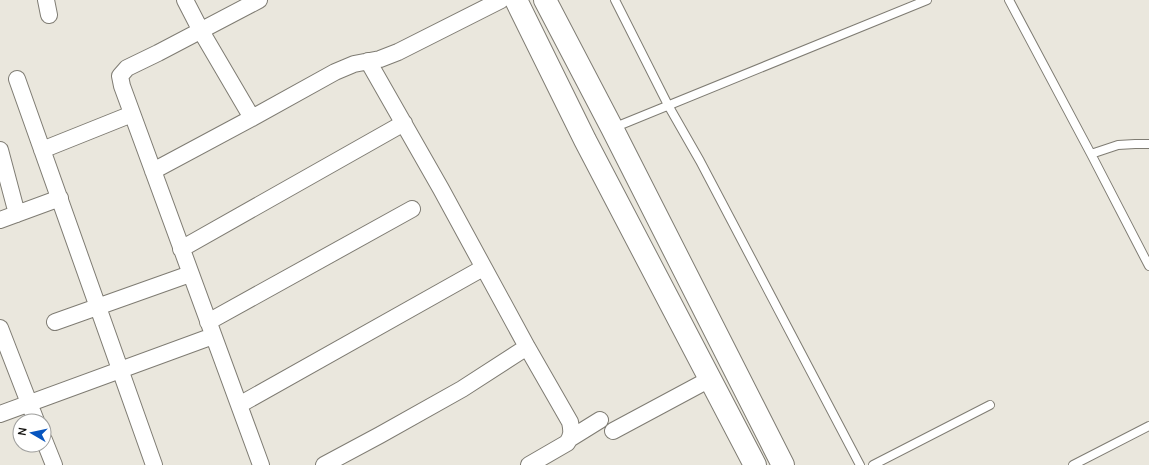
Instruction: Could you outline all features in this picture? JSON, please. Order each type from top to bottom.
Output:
[{"type":"main road","points":[[516,0],[589,147],[755,465]]},
{"type":"main road","points":[[545,0],[612,128],[783,465]]},
{"type":"street","points":[[46,0],[49,16]]},
{"type":"street","points":[[185,0],[201,31],[252,118]]},
{"type":"street","points":[[259,0],[127,68],[120,76],[132,114],[261,465]]},
{"type":"street","points":[[153,171],[335,72],[354,64],[380,59],[398,52],[501,0]]},
{"type":"street","points":[[368,61],[441,189],[483,268],[570,422],[572,430],[571,438]]},
{"type":"street","points":[[17,79],[154,465]]},
{"type":"street","points":[[42,150],[132,114]]},
{"type":"street","points":[[181,249],[404,123]]},
{"type":"street","points":[[0,150],[17,214]]},
{"type":"street","points":[[0,220],[60,198]]},
{"type":"street","points":[[0,414],[120,370],[210,329],[412,209]]},
{"type":"street","points":[[239,405],[483,268]]},
{"type":"street","points":[[55,322],[98,308],[190,274]]},
{"type":"street","points":[[0,328],[33,413]]},
{"type":"street","points":[[324,465],[462,389],[527,347]]},
{"type":"street","points":[[613,431],[710,379]]},
{"type":"street","points":[[529,465],[567,443],[571,438],[600,420]]},
{"type":"street","points":[[49,453],[54,465]]},
{"type":"lane","points":[[615,0],[668,105],[700,161],[860,465]]},
{"type":"lane","points":[[612,128],[926,0]]},
{"type":"lane","points":[[1009,0],[1149,266]]},
{"type":"lane","points":[[1091,154],[1118,145],[1149,144]]},
{"type":"lane","points":[[873,465],[990,405]]},
{"type":"lane","points":[[1073,465],[1149,426]]}]
